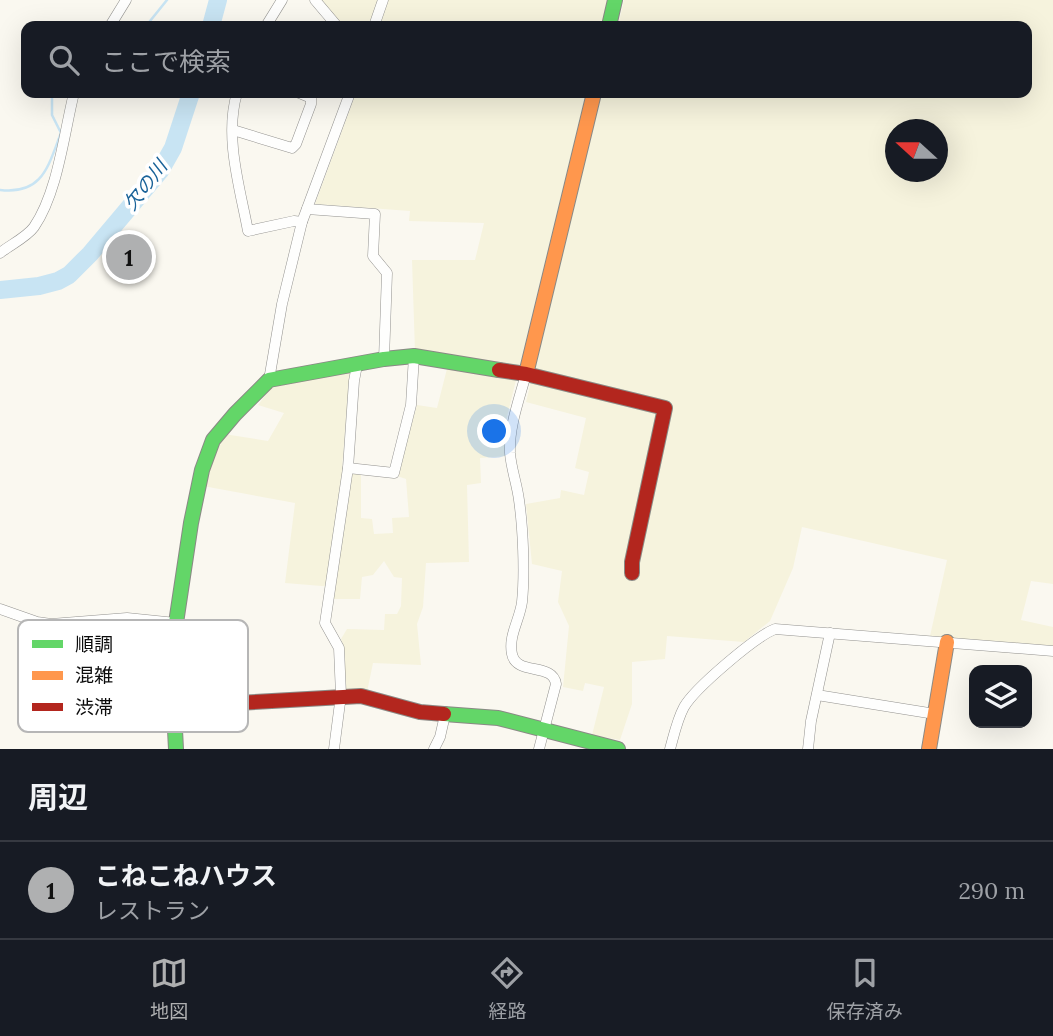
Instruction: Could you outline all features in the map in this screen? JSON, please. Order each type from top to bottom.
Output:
[{"type":"street","points":[[113,21],[126,0]]},
{"type":"street","points":[[269,21],[282,0]]},
{"type":"street","points":[[315,0],[333,21]]},
{"type":"street","points":[[376,21],[383,0]]},
{"type":"street","points":[[610,21],[615,0]]},
{"type":"street","points":[[0,253],[33,229],[48,200],[73,98]]},
{"type":"street","points":[[236,98],[234,155],[248,231],[302,222]]},
{"type":"street","points":[[233,130],[292,148],[296,145],[311,104],[309,98]]},
{"type":"street","points":[[176,620],[202,470],[213,440],[269,380],[282,304],[302,222],[347,98]]},
{"type":"street","points":[[539,749],[556,684],[555,678],[550,674],[519,665],[514,661],[511,652],[522,602],[522,571],[519,500],[510,454],[511,427],[593,98]]},
{"type":"street","points":[[307,209],[375,214],[373,256],[387,273],[384,359]]},
{"type":"street","points":[[348,468],[394,473],[411,405],[414,356]]},
{"type":"street","points":[[269,380],[414,356],[526,374],[665,408],[632,562],[632,573]]},
{"type":"street","points":[[334,749],[341,695],[339,648],[324,623],[348,468],[357,365]]},
{"type":"street","points":[[0,610],[31,620]]},
{"type":"street","points":[[102,620],[147,620]]},
{"type":"street","points":[[670,749],[684,708],[694,694],[759,638],[775,629],[1053,651]]},
{"type":"street","points":[[808,749],[811,720],[830,633]]},
{"type":"street","points":[[929,749],[947,642]]},
{"type":"street","points":[[817,695],[935,714]]},
{"type":"street","points":[[248,702],[360,696],[420,712],[498,718],[618,749]]},
{"type":"street","points":[[434,749],[445,715]]},
{"type":"shaded area","points":[[320,0],[608,0],[603,21],[336,21]]},
{"type":"shaded area","points":[[624,0],[1053,0],[1053,584],[1031,581],[1021,620],[1053,627],[1053,647],[930,636],[947,560],[802,527],[793,568],[770,621],[744,642],[667,636],[665,659],[632,662],[632,704],[620,740],[592,735],[604,687],[585,683],[583,691],[563,687],[569,626],[558,602],[562,571],[532,564],[526,504],[560,498],[561,490],[584,495],[589,472],[575,468],[586,418],[526,402],[601,98],[1032,98],[1032,21],[619,21]]},
{"type":"shaded area","points":[[354,98],[585,98],[506,421],[506,456],[480,458],[481,483],[467,485],[469,562],[426,563],[423,607],[417,624],[421,665],[373,663],[367,692],[345,691],[344,647],[341,639],[347,629],[384,630],[385,614],[397,614],[401,606],[402,578],[394,577],[384,561],[373,575],[362,577],[360,599],[334,599],[334,587],[285,583],[295,503],[203,486],[224,434],[268,441],[284,413],[258,405],[273,385],[350,371],[342,468],[361,475],[361,518],[372,519],[374,534],[393,533],[392,518],[409,517],[406,479],[397,476],[417,405],[437,408],[450,357],[415,352],[412,260],[475,260],[484,223],[409,221],[410,211],[315,204]]},
{"type":"waterway","points":[[150,21],[167,0]]},
{"type":"waterway","name":"欠の川","points":[[212,21],[218,0]]},
{"type":"waterway","points":[[0,190],[26,188],[42,176],[61,133],[52,115],[52,98]]},
{"type":"waterway","name":"欠の川","points":[[0,290],[58,281],[69,275],[90,254],[160,171],[173,148],[189,98]]},
{"type":"traffic: fast","points":[[610,21],[615,0]]},
{"type":"traffic: fast","points":[[176,620],[191,523],[202,470],[213,440],[269,380],[414,356],[499,370]]},
{"type":"traffic: fast","points":[[444,714],[498,718],[618,749]]},
{"type":"traffic: fast","points":[[175,732],[176,749]]},
{"type":"traffic: slow","points":[[526,374],[593,98]]},
{"type":"traffic: slow","points":[[929,749],[947,642]]},
{"type":"traffic: jam","points":[[499,370],[526,374],[665,408],[632,562],[632,573]]},
{"type":"traffic: jam","points":[[248,702],[361,696],[420,712],[444,714]]},
{"type":"place","name":"こねこねハウス","points":[[129,257]]}]
